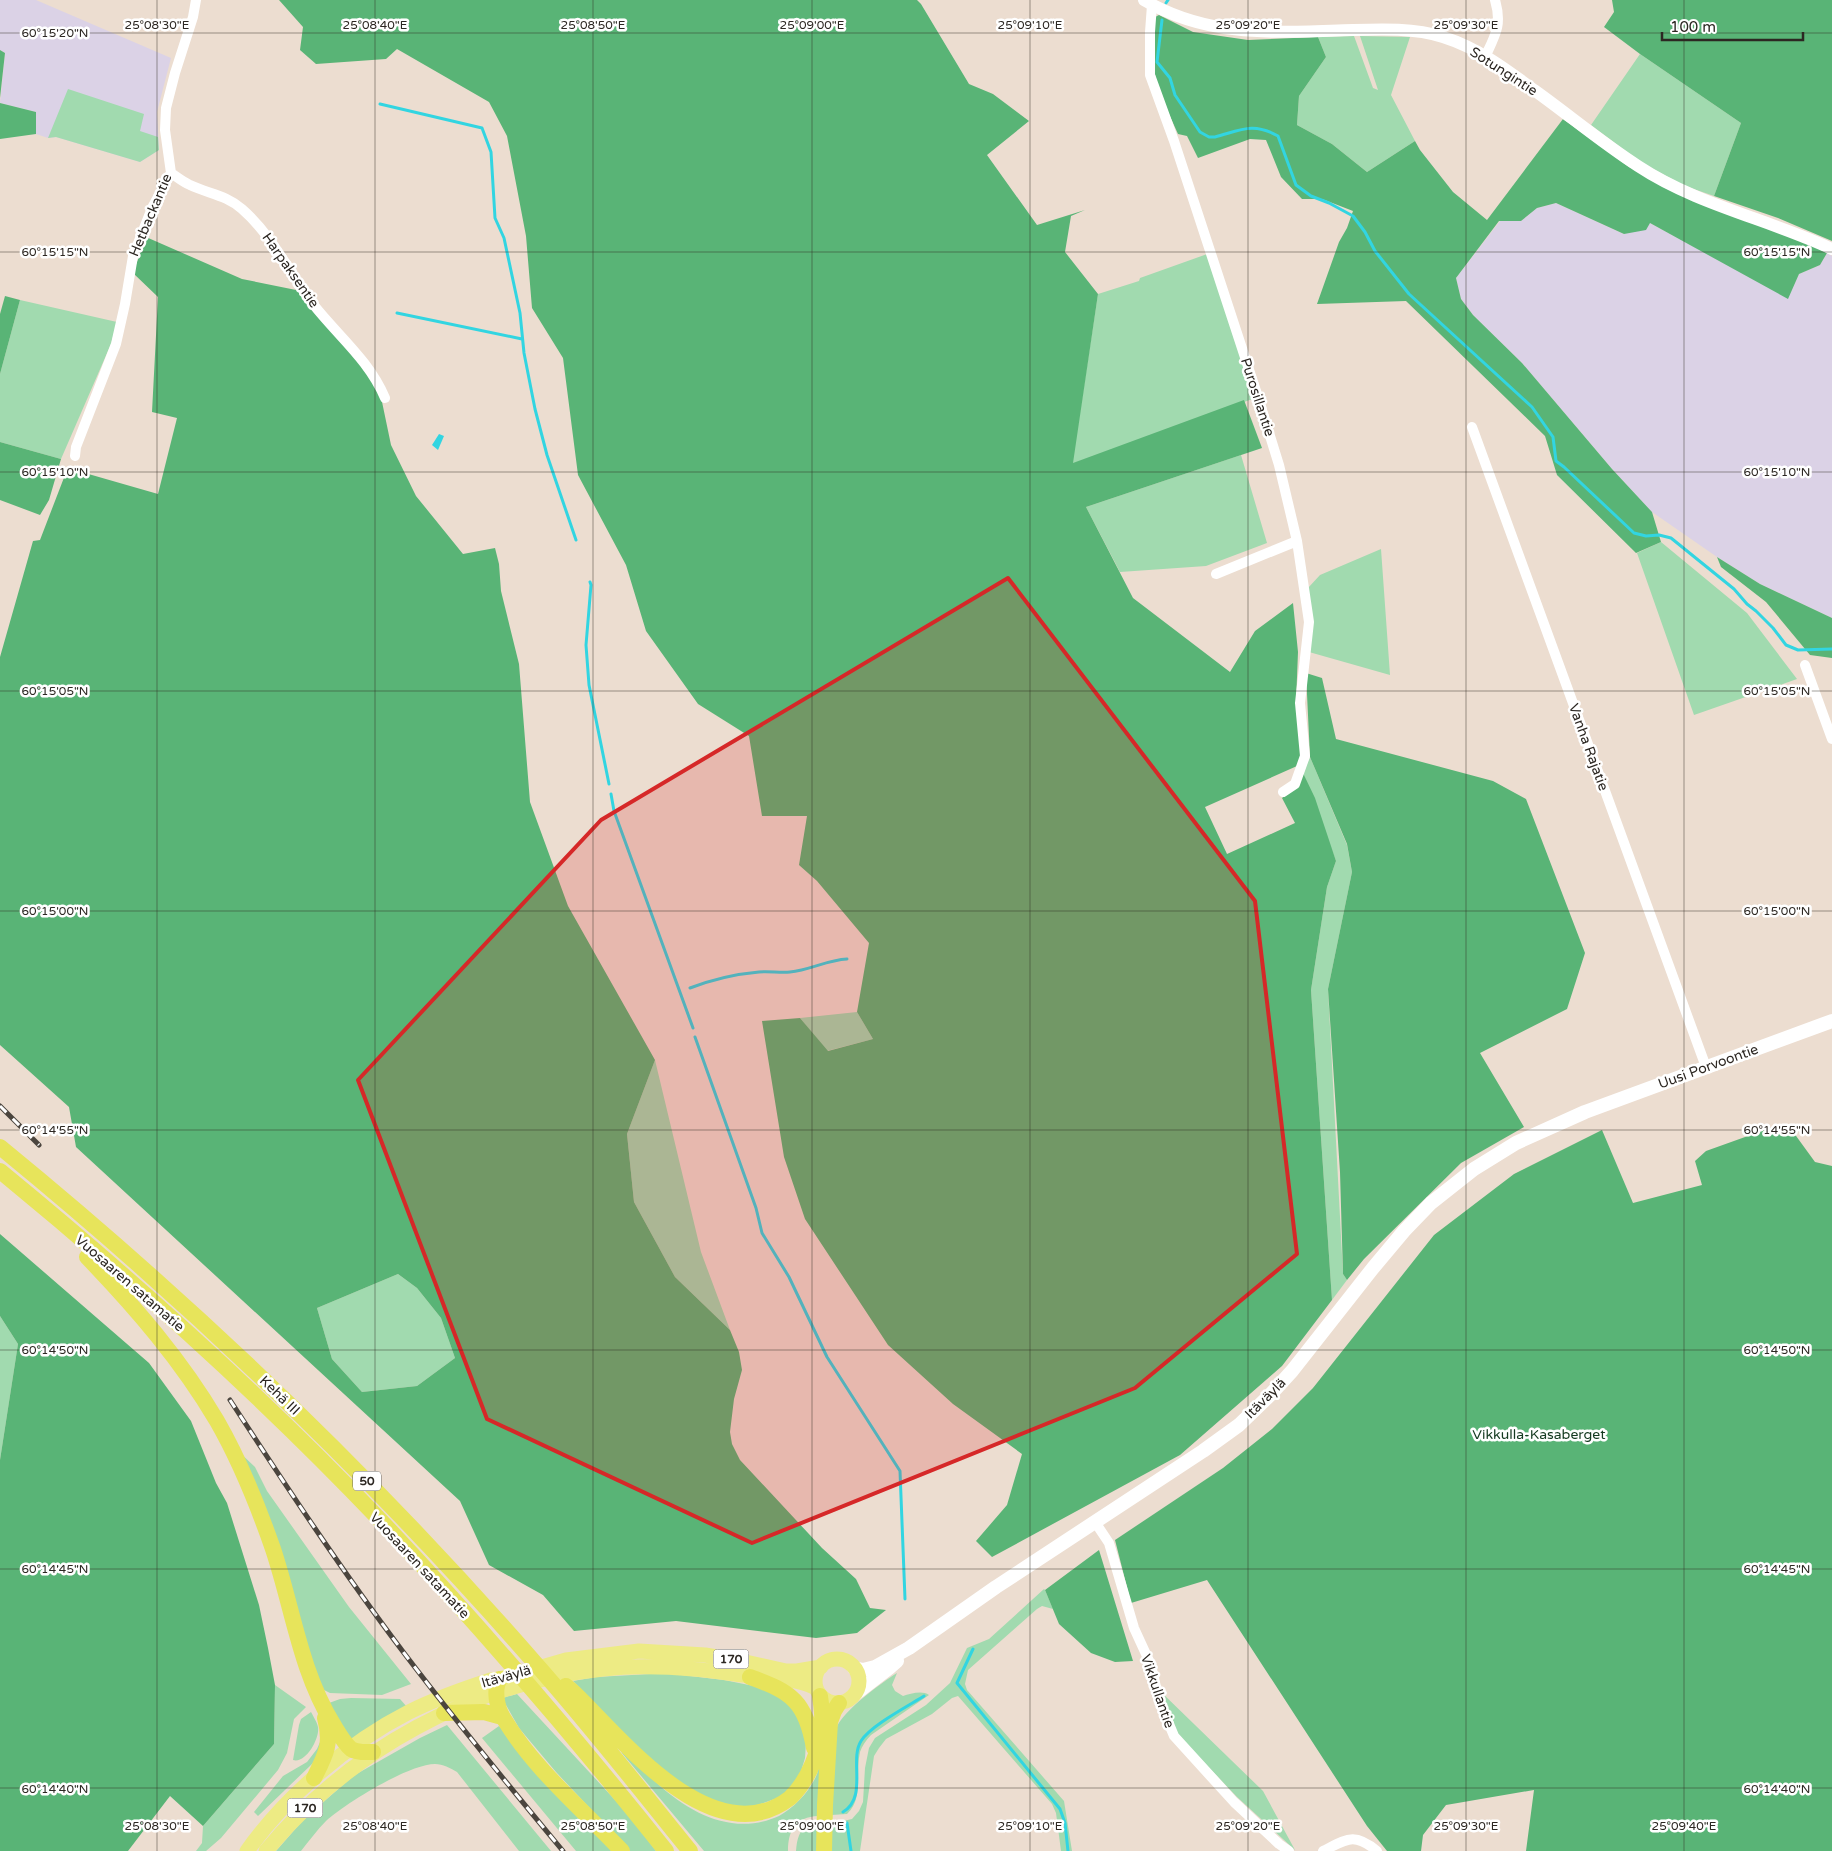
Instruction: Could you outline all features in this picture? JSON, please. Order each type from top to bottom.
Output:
[{"type":"highway","name":"Kehä III","points":[[0,1147],[186,1307],[314,1428],[445,1563],[538,1666]]},
{"type":"highway","points":[[0,1171],[15,1183],[29,1206],[80,1249],[152,1327],[185,1371],[217,1421],[241,1468],[273,1551],[307,1670],[322,1706],[329,1732],[329,1745],[314,1778]]},
{"type":"highway","name":"Vuosaaren satamatie","points":[[15,1183],[149,1297],[310,1450],[380,1520],[522,1676],[666,1851]]},
{"type":"highway","points":[[538,1666],[570,1689],[640,1760],[668,1785],[691,1803],[714,1814],[731,1818],[746,1818],[765,1814],[785,1802],[803,1784],[810,1769],[822,1721],[818,1692]]},
{"type":"highway","points":[[538,1666],[690,1851]]},
{"type":"highway","points":[[750,1677],[775,1686],[795,1700],[808,1722],[815,1752]]},
{"type":"highway","points":[[501,1687],[502,1717]]},
{"type":"highway","points":[[444,1713],[476,1700],[502,1717],[536,1763],[622,1851]]},
{"type":"highway","points":[[824,1851],[830,1722],[839,1703]]},
{"type":"highway","points":[[322,1706],[341,1737],[351,1749],[373,1752]]},
{"type":"main road","name":"Uusi Porvoontie","points":[[1584,1112],[1832,1021]]},
{"type":"main road","name":"Itäväylä","points":[[854,1668],[863,1670],[874,1667],[909,1648],[996,1587],[1203,1451],[1252,1414],[1292,1371],[1372,1268],[1431,1203],[1474,1169],[1499,1153],[1542,1130],[1584,1112]]},
{"type":"main road","name":"Itäväylä","points":[[854,1694],[889,1668],[909,1648]]},
{"type":"main road","name":"Itäväylä","points":[[501,1687],[566,1660],[639,1651],[705,1655],[786,1671],[821,1667]]},
{"type":"main road","points":[[840,1660],[848,1662],[854,1668],[858,1679],[858,1686],[848,1700],[832,1703],[818,1692],[817,1673],[827,1662],[840,1660]]},
{"type":"main road","name":"Itäväylä","points":[[247,1851],[296,1794],[351,1749],[382,1727],[409,1712],[476,1700],[491,1680],[501,1687],[605,1668],[659,1666],[684,1667],[803,1683],[818,1692]]},
{"type":"main road","name":"170","points":[[266,1851],[283,1830],[334,1781],[373,1752],[419,1725],[444,1713]]},
{"type":"street","name":"Hetbackantie","points":[[75,456],[76,447],[116,344],[125,304],[130,264],[152,208],[171,173],[165,130],[166,108],[175,72],[188,36],[196,0]]},
{"type":"street","points":[[1486,55],[1499,22],[1495,0]]},
{"type":"street","name":"Sotungintie","points":[[1148,2],[1180,18],[1220,28],[1272,32],[1410,31],[1442,37],[1486,55],[1637,166],[1664,182],[1713,203],[1784,228],[1832,249]]},
{"type":"street","name":"Purosillantie","points":[[1148,2],[1150,75],[1174,141],[1258,396],[1279,465],[1297,541],[1309,622],[1300,703],[1305,756],[1295,784],[1283,792]]},
{"type":"street","name":"Harpaksentie","points":[[171,173],[192,186],[217,194],[234,203],[254,222],[270,240],[312,302],[361,357],[373,374],[385,398]]},
{"type":"street","name":"Vanha Rajatie","points":[[1472,427],[1706,1067]]},
{"type":"street","points":[[1216,574],[1297,541]]},
{"type":"street","points":[[1805,665],[1832,739]]},
{"type":"street","name":"Vikkullantie","points":[[1095,1522],[1109,1544],[1134,1628],[1151,1665],[1159,1700],[1174,1736],[1234,1802],[1279,1844],[1290,1851]]},
{"type":"street","points":[[1323,1851],[1356,1838],[1369,1844],[1377,1851]]},
{"type":"highlighted area","points":[[1008,578],[1255,901],[1297,1254],[1135,1388],[752,1543],[487,1419],[358,1080],[601,820]]},
{"type":"shaded area","points":[[0,0],[36,0],[171,58],[157,112],[159,150],[140,162],[56,137],[48,138],[36,134],[36,112],[0,103],[5,53],[0,50]]},
{"type":"shaded area","points":[[1556,203],[1624,234],[1650,223],[1788,298],[1799,274],[1820,265],[1827,253],[1832,256],[1832,618],[1760,584],[1652,512],[1612,469],[1522,363],[1473,315],[1461,299],[1456,278],[1500,221],[1521,221],[1537,208]]},
{"type":"green space","points":[[279,0],[917,0],[969,84],[993,94],[1029,121],[987,155],[1037,225],[1085,210],[1071,216],[1065,252],[1098,294],[1073,463],[1244,400],[1262,448],[1086,507],[1133,598],[1230,672],[1255,631],[1293,603],[1298,652],[1296,702],[1301,755],[1297,766],[1205,807],[1227,854],[1295,823],[1282,798],[1297,787],[1303,773],[1315,798],[1336,861],[1327,887],[1311,990],[1332,1300],[1282,1366],[1180,1455],[992,1557],[976,1541],[1007,1505],[1022,1454],[953,1404],[888,1345],[805,1219],[784,1157],[762,1021],[800,1018],[828,1051],[873,1039],[857,1012],[869,943],[817,881],[799,865],[807,816],[762,816],[749,736],[698,704],[646,631],[626,565],[578,475],[563,358],[532,308],[526,236],[507,136],[489,102],[397,49],[386,59],[316,64],[300,50],[303,27]]},
{"type":"green space","points":[[1612,0],[1832,0],[1832,241],[1778,218],[1714,196],[1741,123],[1604,27],[1614,12]]},
{"type":"green space","points":[[1159,15],[1193,32],[1248,40],[1318,37],[1326,57],[1299,96],[1297,125],[1332,144],[1367,172],[1415,141],[1453,192],[1487,220],[1563,119],[1629,167],[1827,253],[1820,265],[1799,274],[1788,299],[1650,223],[1646,230],[1624,234],[1556,203],[1537,208],[1521,221],[1499,221],[1456,278],[1461,299],[1473,315],[1522,363],[1612,469],[1652,512],[1661,542],[1636,553],[1557,475],[1545,436],[1406,301],[1317,304],[1339,242],[1347,228],[1353,211],[1322,199],[1302,199],[1281,177],[1266,140],[1250,139],[1198,158],[1187,136],[1178,134],[1159,92],[1153,66],[1155,17]]},
{"type":"green space","points":[[1354,36],[1373,88],[1378,90],[1360,36],[1410,37],[1391,95],[1415,141],[1367,172],[1332,144],[1297,125],[1299,96],[1326,57],[1318,37]]},
{"type":"green space","points":[[0,50],[5,53],[0,98]]},
{"type":"green space","points":[[1640,54],[1741,123],[1714,196],[1685,186],[1640,162],[1591,125]]},
{"type":"green space","points":[[68,89],[144,114],[140,131],[158,137],[159,150],[140,162],[56,137],[48,138]]},
{"type":"green space","points":[[0,103],[36,112],[36,134],[0,139]]},
{"type":"green space","points":[[146,237],[242,279],[301,291],[370,376],[381,397],[391,445],[416,496],[463,554],[495,548],[499,564],[501,591],[519,664],[530,802],[568,906],[655,1060],[627,1134],[634,1202],[675,1277],[730,1330],[739,1352],[742,1370],[734,1399],[730,1432],[732,1444],[740,1460],[822,1548],[856,1579],[870,1608],[886,1610],[857,1633],[816,1638],[676,1621],[574,1631],[543,1595],[489,1565],[460,1501],[76,1147],[69,1107],[0,1045],[0,657],[33,541],[40,540],[65,475],[78,471],[158,494],[177,418],[152,412],[158,297],[133,273]],"holes":[[[398,1274],[417,1288],[441,1318],[455,1358],[417,1386],[362,1392],[332,1359],[317,1308]]]},
{"type":"green space","points":[[1210,253],[1258,397],[1072,464],[1098,294],[1139,281],[1140,278]]},
{"type":"green space","points":[[5,296],[20,300],[0,374],[0,314]]},
{"type":"green space","points":[[20,300],[117,322],[111,344],[61,459],[0,442],[0,374]]},
{"type":"green space","points":[[0,442],[61,459],[49,500],[40,515],[0,500]]},
{"type":"green space","points":[[1241,455],[1267,543],[1206,566],[1120,572],[1086,507]]},
{"type":"green space","points":[[1661,542],[1747,613],[1797,679],[1694,715],[1637,553]]},
{"type":"green space","points":[[1381,549],[1390,675],[1309,652],[1308,588],[1320,575]]},
{"type":"green space","points":[[1717,557],[1760,584],[1832,618],[1832,658],[1810,655],[1766,602],[1721,567]]},
{"type":"green space","points":[[1306,673],[1322,678],[1336,739],[1493,781],[1526,799],[1585,953],[1567,1009],[1480,1053],[1524,1127],[1461,1163],[1364,1259],[1347,1280],[1343,1274],[1340,1172],[1328,989],[1352,872],[1347,844],[1310,757]]},
{"type":"green space","points":[[1310,757],[1347,845],[1352,872],[1328,989],[1343,1274],[1347,1280],[1332,1300],[1311,990],[1327,887],[1336,861],[1303,773]]},
{"type":"green space","points":[[857,1012],[873,1039],[827,1051],[800,1018]]},
{"type":"green space","points":[[655,1060],[701,1252],[730,1330],[675,1277],[634,1202],[627,1134]]},
{"type":"green space","name":"Vikkulla-Kasaberget","points":[[1773,1127],[1791,1129],[1815,1162],[1832,1166],[1832,1851],[1526,1851],[1534,1790],[1446,1805],[1423,1835],[1421,1851],[1387,1851],[1367,1826],[1207,1580],[1131,1603],[1115,1540],[1223,1468],[1272,1429],[1313,1388],[1434,1235],[1514,1174],[1602,1130],[1633,1203],[1702,1185],[1695,1161],[1706,1151]]},
{"type":"green space","points":[[0,1234],[149,1363],[191,1421],[216,1483],[227,1503],[259,1605],[268,1648],[275,1685],[274,1744],[203,1826],[170,1796],[128,1851],[0,1851],[0,1460],[18,1344],[0,1316]]},
{"type":"green space","points":[[398,1274],[417,1288],[441,1318],[455,1358],[417,1386],[362,1392],[332,1359],[317,1308]]},
{"type":"green space","points":[[0,1316],[18,1344],[0,1460]]},
{"type":"green space","points":[[238,1451],[255,1467],[267,1491],[349,1607],[411,1684],[382,1695],[330,1693],[322,1689]]},
{"type":"green space","points":[[1099,1550],[1133,1661],[1115,1662],[1091,1653],[1059,1624],[1045,1590]]},
{"type":"green space","points":[[1044,1589],[1053,1609],[1042,1606],[1037,1609],[968,1670],[965,1684],[967,1690],[1064,1801],[1072,1851],[1061,1851],[1056,1813],[1052,1804],[958,1696],[952,1698],[932,1714],[886,1739],[874,1756],[860,1851],[830,1851],[830,1824],[852,1819],[859,1811],[863,1802],[865,1768],[869,1748],[875,1738],[926,1705],[950,1683],[967,1648],[989,1639]]},
{"type":"green space","points":[[897,1673],[892,1685],[895,1691],[903,1696],[912,1693],[929,1695],[867,1739],[860,1752],[856,1801],[847,1814],[831,1815],[837,1727],[854,1706]]},
{"type":"green space","points":[[673,1674],[724,1680],[769,1689],[800,1714],[806,1742],[805,1758],[800,1775],[786,1795],[735,1813],[665,1775],[573,1681],[596,1677]]},
{"type":"green space","points":[[275,1685],[306,1707],[294,1719],[287,1753],[278,1770],[221,1838],[206,1851],[196,1851],[202,1843],[203,1826],[274,1744]]},
{"type":"green space","points":[[1160,1691],[1263,1791],[1295,1850],[1237,1797],[1177,1734]]},
{"type":"green space","points":[[517,1694],[628,1814],[656,1851],[630,1851],[556,1772],[519,1728],[502,1698]]},
{"type":"green space","points":[[351,1698],[400,1699],[407,1707],[350,1740],[329,1703]]},
{"type":"green space","points":[[311,1712],[318,1727],[317,1737],[311,1749],[303,1758],[293,1760],[301,1719]]},
{"type":"green space","points":[[447,1725],[551,1851],[519,1851],[457,1772],[444,1765],[435,1764],[410,1770],[394,1777],[348,1804],[326,1821],[301,1851],[276,1851],[304,1819],[353,1776]]},
{"type":"green space","points":[[499,1726],[613,1851],[576,1851],[482,1738]]},
{"type":"green space","points":[[324,1733],[318,1755],[312,1764],[258,1816],[254,1812],[283,1776],[307,1762],[317,1749]]},
{"type":"green space","points":[[821,1748],[818,1816],[804,1819],[795,1826],[788,1844],[788,1851],[704,1851],[621,1752],[685,1805],[715,1819],[730,1823],[746,1824],[763,1822],[779,1816],[801,1798],[811,1786],[817,1774]]},
{"type":"green space","points":[[809,1824],[818,1824],[820,1851],[796,1851],[799,1835]]},
{"type":"water","points":[[439,434],[444,436],[438,450],[432,445]]},
{"type":"waterway","points":[[1162,20],[1157,62],[1170,78],[1175,95],[1200,132],[1209,137],[1215,137],[1254,128],[1278,136],[1296,185],[1311,196],[1353,216],[1365,232],[1375,251],[1409,294],[1532,407],[1553,437],[1556,461],[1634,533],[1671,538],[1734,589],[1773,628],[1786,645],[1798,650],[1832,649]]},
{"type":"waterway","points":[[380,104],[482,128],[491,152],[495,218],[504,238],[520,313],[524,353],[535,409],[547,455],[576,540]]},
{"type":"waterway","points":[[397,313],[522,339]]},
{"type":"waterway","points":[[590,582],[586,645],[589,685],[609,784]]},
{"type":"waterway","points":[[611,794],[614,811],[693,1028]]},
{"type":"waterway","points":[[690,988],[733,976],[759,972],[790,972],[847,959]]},
{"type":"waterway","points":[[695,1037],[756,1208],[762,1233],[789,1277],[827,1357],[900,1471],[905,1599]]},
{"type":"waterway","points":[[973,1649],[957,1683],[1060,1809],[1065,1823],[1068,1851]]},
{"type":"waterway","points":[[843,1812],[855,1797],[857,1788],[857,1758],[861,1741],[872,1729],[924,1696]]},
{"type":"waterway","points":[[847,1823],[851,1851]]},
{"type":"railway","points":[[0,1106],[39,1145]]},
{"type":"railway","points":[[230,1400],[315,1528],[381,1622],[462,1728],[563,1851]]}]
